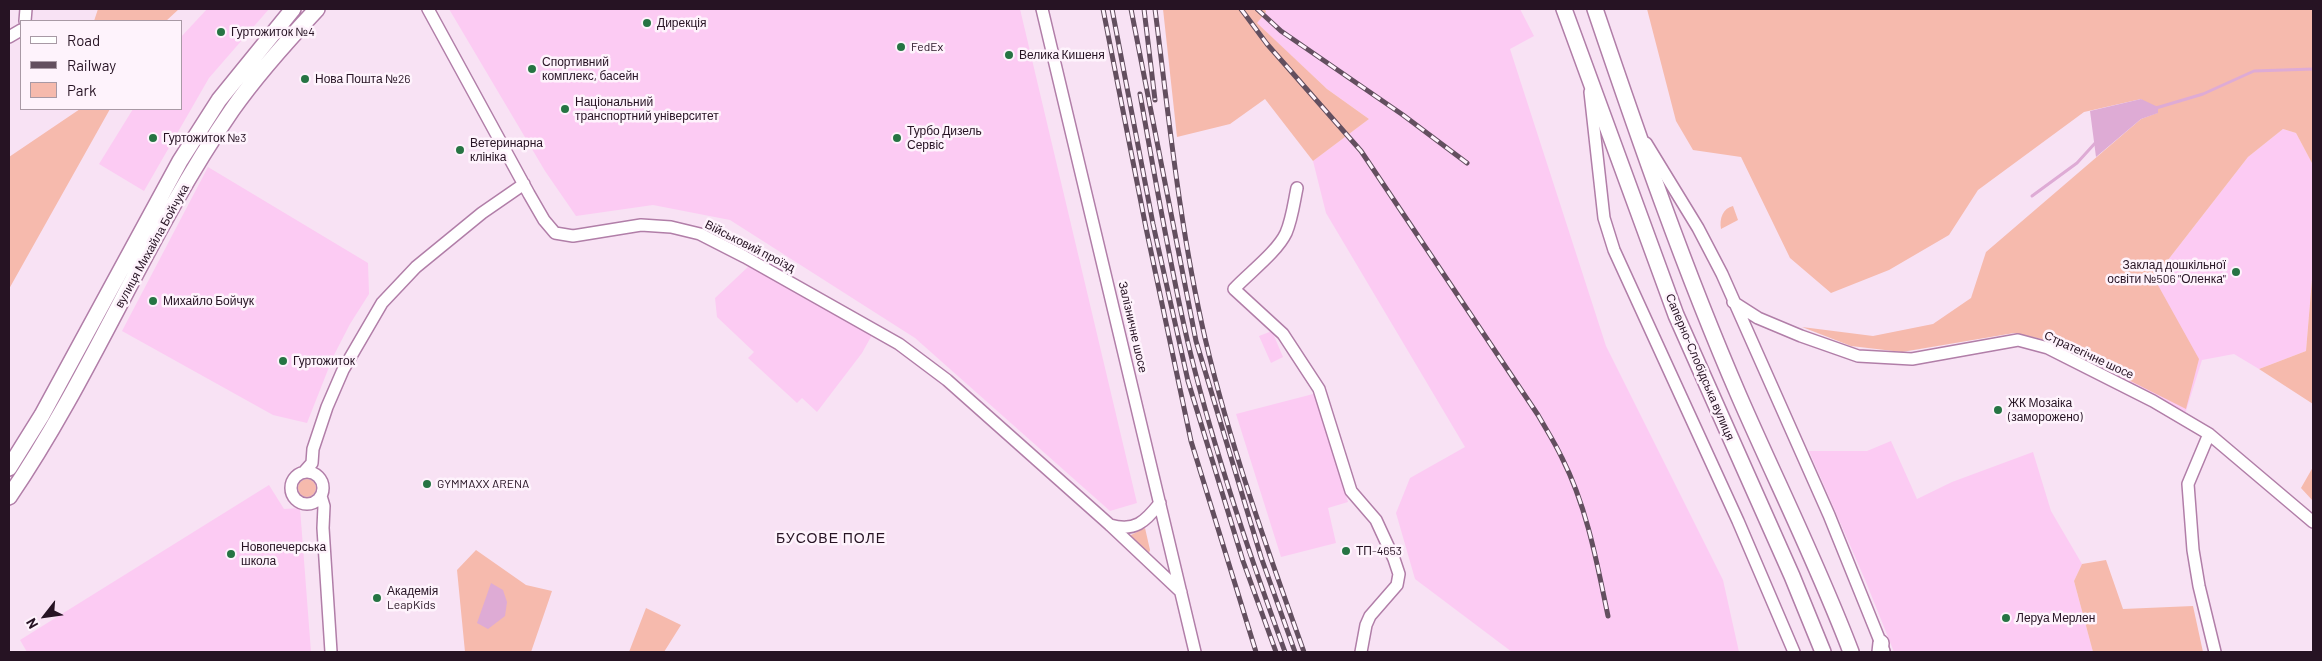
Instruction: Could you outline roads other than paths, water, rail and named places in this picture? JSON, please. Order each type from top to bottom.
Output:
[{"type":"main road","name":"вулиця Михайла Бойчука","points":[[9,468],[42,415],[190,144],[235,78],[293,9]]},
{"type":"main road","name":"вулиця Михайла Бойчука","points":[[9,497],[38,454],[177,199],[219,130],[258,76],[317,9]]},
{"type":"main road","points":[[1560,9],[1571,30]]},
{"type":"main road","name":"Саперно-Слобідська вулиця","points":[[1564,9],[1676,316],[1792,576],[1823,652]]},
{"type":"main road","name":"Саперно-Слобідська вулиця","points":[[1595,9],[1635,128],[1706,316],[1825,586],[1851,652]]},
{"type":"street","name":"Військовий проїзд","points":[[428,9],[544,220],[555,233],[573,236],[641,225],[671,227],[700,234],[745,257],[892,340],[947,380],[1110,525],[1181,592]]},
{"type":"street","name":"Залізничне шосе","points":[[1042,9],[1195,652]]},
{"type":"street","points":[[9,37],[20,31]]},
{"type":"street","name":"Саперно-Слобідська вулиця","points":[[1588,78],[1604,218],[1614,250],[1738,521],[1794,652]]},
{"type":"street","name":"Саперно-Слобідська вулиця","points":[[1635,128],[1698,228],[1830,515],[1882,649]]},
{"type":"street","points":[[323,528],[318,512],[311,504],[300,502],[291,490],[293,480],[312,463],[313,448],[317,441],[327,407],[343,370],[382,303],[416,267],[482,213],[524,184]]},
{"type":"street","points":[[1297,188],[1286,232],[1282,240],[1273,252],[1234,289],[1283,334],[1318,389],[1351,491],[1376,520],[1394,559],[1398,574],[1397,584],[1370,616],[1366,625],[1361,652]]},
{"type":"street","name":"Стратегічне шосе","points":[[1733,302],[1753,315],[1801,336],[1858,356],[1912,359],[2004,342],[2018,340],[2030,342],[2076,361],[2153,401],[2208,434],[2313,522]]},
{"type":"street","points":[[2208,434],[2188,484],[2195,559],[2215,652]]},
{"type":"street","points":[[317,441],[320,478],[323,488],[321,496],[324,515],[323,528],[332,652]]},
{"type":"street","points":[[304,472],[311,472],[320,478]]},
{"type":"street","points":[[311,504],[321,496]]},
{"type":"street","points":[[1110,525],[1122,528],[1134,527],[1144,520],[1160,503]]},
{"type":"waterway","points":[[2156,108],[2203,94],[2254,71],[2313,69]]},
{"type":"waterway","points":[[2032,196],[2077,163],[2097,141]]},
{"type":"railway","points":[[1103,9],[1146,228],[1191,441],[1256,652]]},
{"type":"railway","points":[[1112,9],[1153,224],[1188,381],[1243,561],[1276,652]]},
{"type":"railway","points":[[1131,9],[1196,341],[1261,557],[1295,652]]},
{"type":"railway","points":[[1144,9],[1155,100]]},
{"type":"railway","points":[[1155,9],[1182,215],[1205,338],[1238,457],[1263,536],[1304,652]]},
{"type":"railway","points":[[1241,9],[1267,44],[1361,151],[1538,415],[1571,477],[1585,516],[1608,616]]},
{"type":"railway","points":[[1257,9],[1281,31],[1403,115],[1467,163]]},
{"type":"railway","points":[[1140,94],[1162,219],[1188,343],[1208,421],[1232,499],[1285,652]]},
{"type":"place","name":"Дирекція","points":[[647,23]]},
{"type":"place","name":"Гуртожиток №4","points":[[221,32]]},
{"type":"place","name":"FedEx","points":[[901,47]]},
{"type":"place","name":"Велика Кишеня","points":[[1009,55]]},
{"type":"place","name":"Спортивний комплекс, басейн","points":[[532,69]]},
{"type":"place","name":"Нова Пошта №26","points":[[305,79]]},
{"type":"place","name":"Національний транспортний університет","points":[[565,109]]},
{"type":"place","name":"Гуртожиток №3","points":[[153,138]]},
{"type":"place","name":"Турбо Дизель Сервіс","points":[[897,138]]},
{"type":"place","name":"Ветеринарна клініка","points":[[460,150]]},
{"type":"place","name":"Заклад дошкільної освіти №506 \"Оленка\"","points":[[2236,272]]},
{"type":"place","name":"Михайло Бойчук","points":[[153,301]]},
{"type":"place","name":"Гуртожиток","points":[[283,361]]},
{"type":"place","name":"ЖК Мозаіка (заморожено)","points":[[1998,410]]},
{"type":"place","name":"GYMMAXX ARENA","points":[[427,484]]},
{"type":"place","name":"ТП-4653","points":[[1346,551]]},
{"type":"place","name":"Новопечерська школа","points":[[231,554]]},
{"type":"place","name":"Академія LeapKids","points":[[377,598]]},
{"type":"place","name":"Леруа Мерлен","points":[[2006,618]]},
{"type":"district","name":"БУСОВЕ ПОЛЕ","points":[[831,538]]}]
